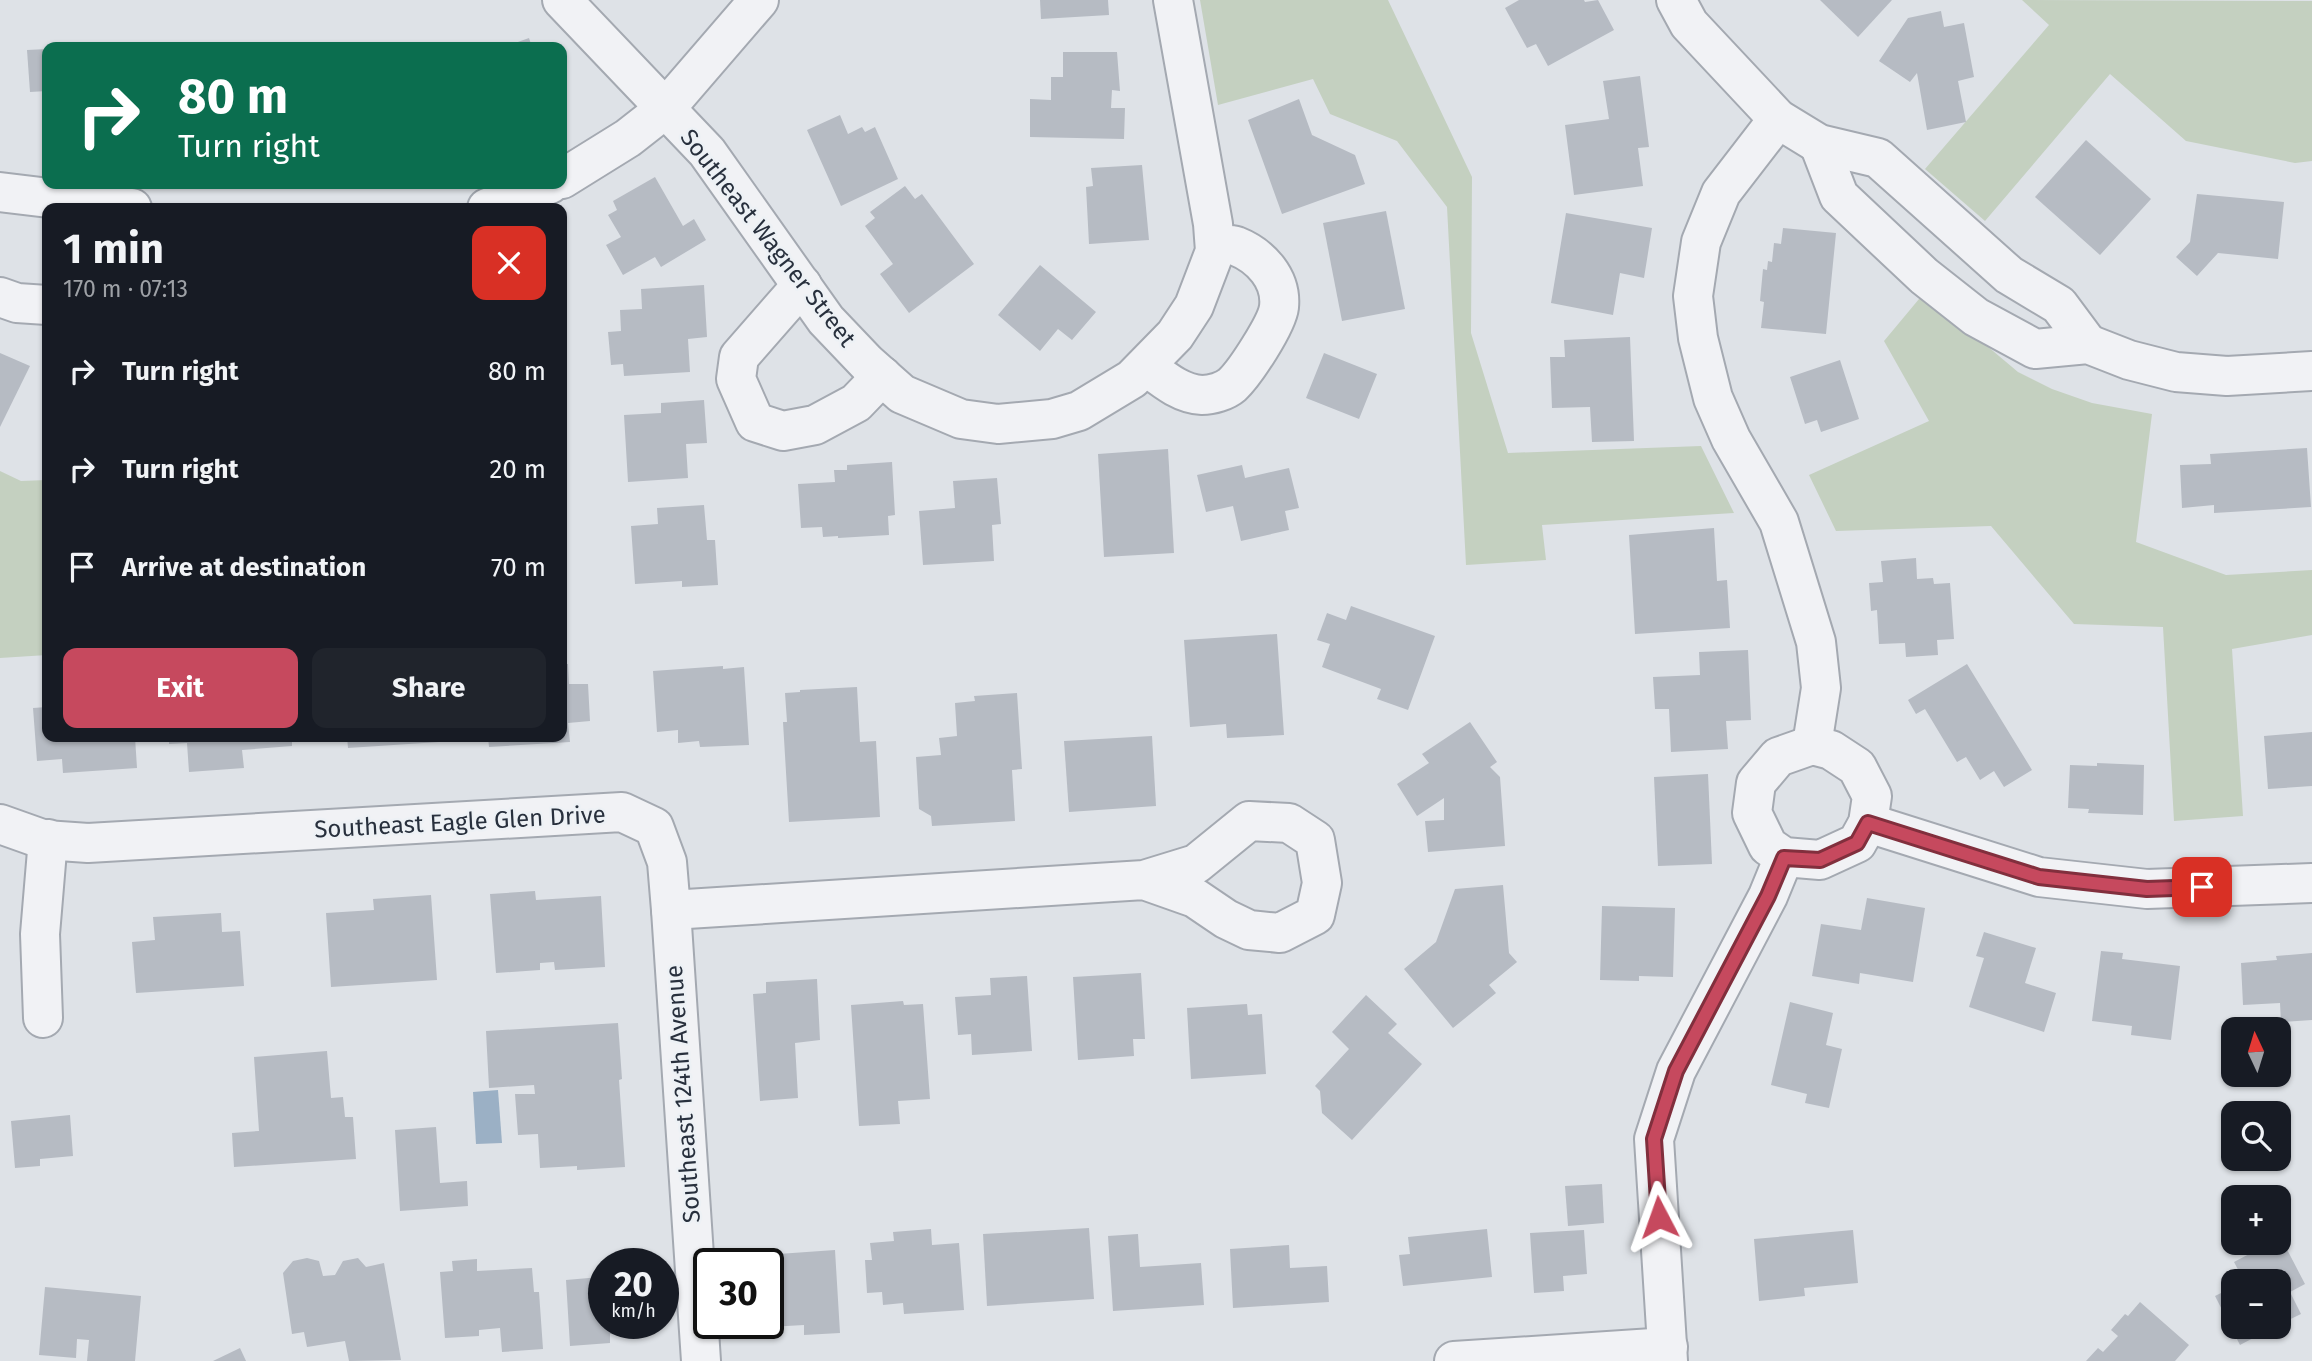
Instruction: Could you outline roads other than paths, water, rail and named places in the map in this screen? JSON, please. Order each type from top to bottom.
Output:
[{"type":"street","name":"Southeast Wagner Street","points":[[562,0],[707,152],[827,320],[881,376],[902,394],[961,419],[998,424],[1052,419],[1079,411],[1132,379],[1175,335],[1194,306],[1215,245],[1173,0]]},
{"type":"street","points":[[567,176],[628,138],[665,109],[759,0]]},
{"type":"street","points":[[1676,0],[1689,24],[1778,119],[1819,144],[1878,158],[2009,275],[2059,304],[2088,344]]},
{"type":"street","points":[[1778,119],[1721,193],[1701,242],[1693,296],[1698,338],[1713,398],[1731,439],[1779,522],[1816,642],[1821,688],[1812,745]]},
{"type":"street","points":[[1819,144],[1839,196],[1924,276],[1976,317],[2035,349],[2088,344],[2129,360],[2176,372],[2227,376],[2312,371]]},
{"type":"street","points":[[500,203],[537,189]]},
{"type":"street","points":[[0,192],[91,203]]},
{"type":"street","points":[[1146,366],[1174,386],[1189,392],[1203,395],[1219,392],[1231,387],[1266,337],[1279,309],[1277,284],[1261,260],[1234,246],[1215,245]]},
{"type":"street","points":[[802,285],[739,357],[736,379],[755,422],[783,431],[815,425],[856,403],[881,376]]},
{"type":"street","points":[[0,297],[17,303],[42,305]]},
{"type":"street","points":[[1812,745],[1831,750],[1857,766],[1872,796],[1868,823],[1857,843],[1820,860],[1784,858],[1768,846],[1752,813],[1756,783],[1778,757],[1812,745]]},
{"type":"street","name":"Southeast Eagle Glen Drive","points":[[0,824],[48,839],[88,843],[622,812],[654,827],[667,862],[671,910]]},
{"type":"street","points":[[1868,823],[2039,877],[2147,889],[2312,883]]},
{"type":"street","points":[[43,1018],[40,934],[48,839]]},
{"type":"street","points":[[1454,1361],[1668,1354],[1654,1139],[1676,1071],[1768,896],[1784,858]]},
{"type":"street","points":[[671,910],[1144,880]]},
{"type":"street","name":"Southeast 124th Avenue","points":[[671,910],[701,1361]]},
{"type":"water","points":[[498,1090],[502,1143],[476,1144],[473,1092]]}]
